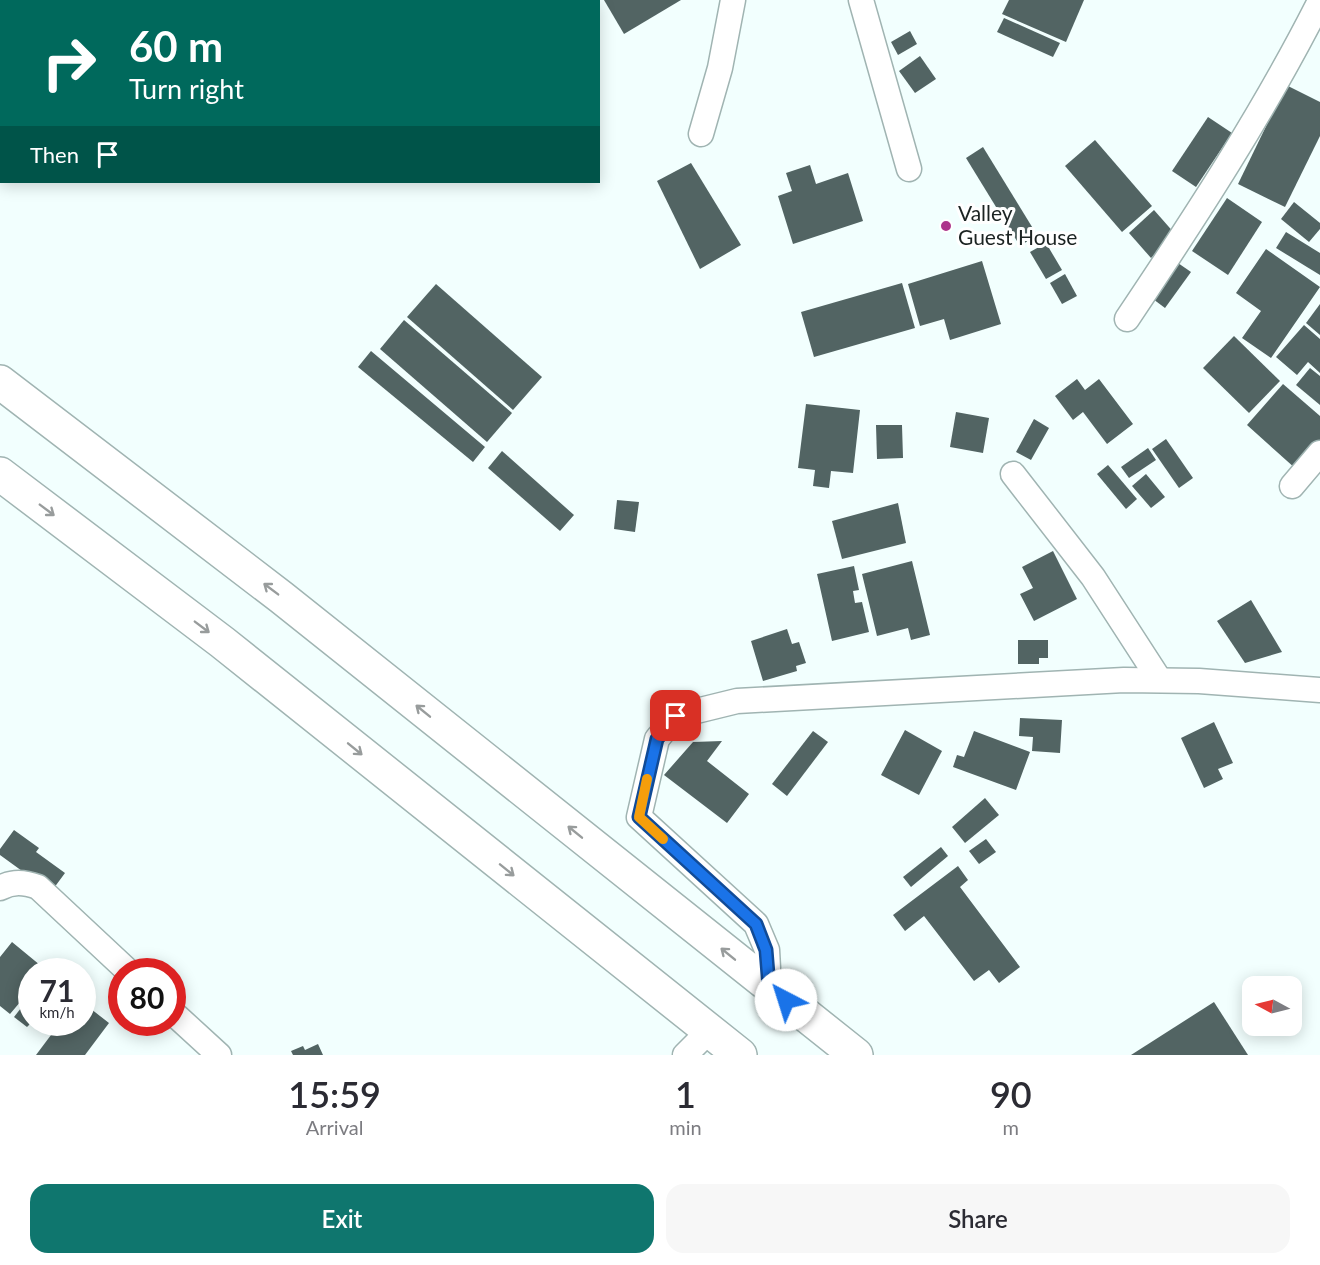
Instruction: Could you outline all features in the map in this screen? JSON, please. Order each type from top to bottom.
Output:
[{"type":"highway","points":[[0,382],[281,597],[856,1055]]},
{"type":"highway","points":[[0,474],[222,642],[740,1055]]},
{"type":"street","points":[[701,134],[720,68],[733,0]]},
{"type":"street","points":[[861,0],[909,169]]},
{"type":"street","points":[[1127,319],[1195,218],[1283,72],[1320,2]]},
{"type":"street","points":[[1292,486],[1320,453]]},
{"type":"street","points":[[1013,474],[1093,578],[1159,679]]},
{"type":"street","points":[[769,987],[766,950],[756,924],[639,817],[657,739],[676,716],[737,701],[1159,679],[1320,690]]},
{"type":"street","points":[[0,888],[15,882],[38,887],[114,958]]},
{"type":"street","points":[[186,1025],[219,1055]]},
{"type":"street","points":[[685,1055],[709,1031]]},
{"type":"building","points":[[604,0],[681,0],[624,34]]},
{"type":"building","points":[[1009,0],[1084,0],[1066,42],[1002,14]]},
{"type":"building","points":[[1004,18],[1060,43],[1053,57],[997,32]]},
{"type":"building","points":[[910,31],[917,44],[898,55],[891,42]]},
{"type":"building","points":[[920,56],[936,79],[915,93],[899,71]]},
{"type":"building","points":[[1286,85],[1320,102],[1320,136],[1285,207],[1238,184]]},
{"type":"building","points":[[1208,117],[1232,133],[1196,187],[1172,171]]},
{"type":"building","points":[[1095,140],[1152,206],[1122,232],[1065,166]]},
{"type":"building","points":[[983,147],[1037,235],[1020,246],[966,158]]},
{"type":"building","points":[[691,163],[741,245],[700,269],[657,181]]},
{"type":"building","points":[[810,165],[816,184],[848,173],[863,221],[793,244],[778,196],[792,191],[786,173]]},
{"type":"building","points":[[1227,198],[1262,222],[1228,275],[1192,251]]},
{"type":"building","points":[[1294,202],[1320,223],[1320,229],[1309,242],[1281,219]]},
{"type":"building","points":[[1154,210],[1176,235],[1151,258],[1129,233]]},
{"type":"building","points":[[1286,232],[1320,253],[1320,275],[1276,248]]},
{"type":"building","points":[[1046,243],[1062,270],[1046,279],[1030,252]]},
{"type":"building","points":[[1266,249],[1320,287],[1271,358],[1242,338],[1261,311],[1236,293]]},
{"type":"building","points":[[982,261],[1001,324],[950,340],[944,319],[920,326],[908,284]]},
{"type":"building","points":[[1178,263],[1191,272],[1165,308],[1153,299]]},
{"type":"building","points":[[1065,274],[1077,296],[1062,304],[1050,283]]},
{"type":"building","points":[[902,283],[915,328],[814,357],[801,312]]},
{"type":"building","points":[[436,284],[542,377],[513,410],[407,317]]},
{"type":"building","points":[[1320,304],[1320,335],[1306,323]]},
{"type":"building","points":[[404,320],[512,413],[487,442],[380,349]]},
{"type":"building","points":[[1304,325],[1320,339],[1320,373],[1308,362],[1297,375],[1276,357]]},
{"type":"building","points":[[1234,336],[1280,381],[1249,413],[1203,368]]},
{"type":"building","points":[[371,351],[485,447],[473,462],[358,367]]},
{"type":"building","points":[[1310,368],[1320,376],[1320,405],[1296,385]]},
{"type":"building","points":[[1077,379],[1085,390],[1099,379],[1133,424],[1107,444],[1083,412],[1073,420],[1055,396]]},
{"type":"building","points":[[1283,384],[1320,416],[1320,441],[1296,469],[1247,425]]},
{"type":"building","points":[[806,404],[860,410],[853,473],[831,471],[829,488],[813,486],[815,470],[798,468]]},
{"type":"building","points":[[956,412],[989,418],[983,453],[950,447]]},
{"type":"building","points":[[1034,419],[1049,428],[1031,460],[1016,452]]},
{"type":"building","points":[[876,425],[902,425],[903,458],[877,459]]},
{"type":"building","points":[[1166,439],[1193,478],[1179,488],[1152,449]]},
{"type":"building","points":[[1148,448],[1156,460],[1129,478],[1121,467]]},
{"type":"building","points":[[502,451],[574,515],[560,531],[488,468]]},
{"type":"building","points":[[1108,465],[1137,499],[1126,509],[1097,474]]},
{"type":"building","points":[[1146,474],[1165,497],[1151,508],[1132,486]]},
{"type":"building","points":[[617,500],[639,502],[635,532],[614,529]]},
{"type":"building","points":[[898,503],[906,543],[842,559],[832,521]]},
{"type":"building","points":[[1053,551],[1077,599],[1034,621],[1020,594],[1033,588],[1022,567]]},
{"type":"building","points":[[912,561],[930,635],[911,640],[908,628],[877,636],[862,574]]},
{"type":"building","points":[[854,566],[859,590],[853,591],[855,603],[862,602],[869,632],[832,641],[817,574]]},
{"type":"building","points":[[1251,600],[1282,652],[1245,663],[1217,621]]},
{"type":"building","points":[[787,629],[792,644],[799,642],[806,663],[796,666],[797,671],[763,681],[751,641]]},
{"type":"building","points":[[1018,640],[1048,640],[1048,658],[1039,658],[1039,664],[1018,664]]},
{"type":"building","points":[[1020,718],[1062,720],[1060,753],[1032,751],[1033,737],[1019,736]]},
{"type":"building","points":[[1214,722],[1233,763],[1218,769],[1223,779],[1204,788],[1181,738]]},
{"type":"building","points":[[905,730],[942,751],[919,795],[881,775]]},
{"type":"building","points":[[813,731],[828,742],[787,796],[772,784]]},
{"type":"building","points":[[974,731],[1030,752],[1016,790],[953,767],[957,755],[964,757]]},
{"type":"building","points":[[722,741],[707,761],[749,794],[727,823],[664,775],[693,742]]},
{"type":"building","points":[[985,798],[999,815],[965,843],[952,827]]},
{"type":"building","points":[[14,830],[39,848],[36,852],[65,873],[51,892],[0,855],[0,849]]},
{"type":"building","points":[[986,839],[996,852],[979,864],[969,851]]},
{"type":"building","points":[[941,847],[948,856],[911,887],[903,877]]},
{"type":"building","points":[[958,866],[968,880],[960,887],[1020,967],[999,983],[989,970],[974,981],[924,916],[905,931],[893,915]]},
{"type":"building","points":[[12,942],[31,958],[18,958],[18,1005],[10,1014],[0,1006],[0,957]]},
{"type":"building","points":[[1214,1002],[1248,1055],[1131,1055]]},
{"type":"building","points":[[96,1013],[108,1022],[85,1055],[36,1055],[50,1036],[96,1036]]},
{"type":"building","points":[[318,1044],[323,1055],[293,1055],[291,1051],[303,1046],[305,1050]]},
{"type":"slow traffic","points":[[647,779],[639,817],[663,839]]},
{"type":"place","name":"Valley Guest House","points":[[946,226]]},
{"type":"route","points":[[676,716],[657,739],[639,817],[756,924],[766,950],[769,987],[786,1000]]}]
